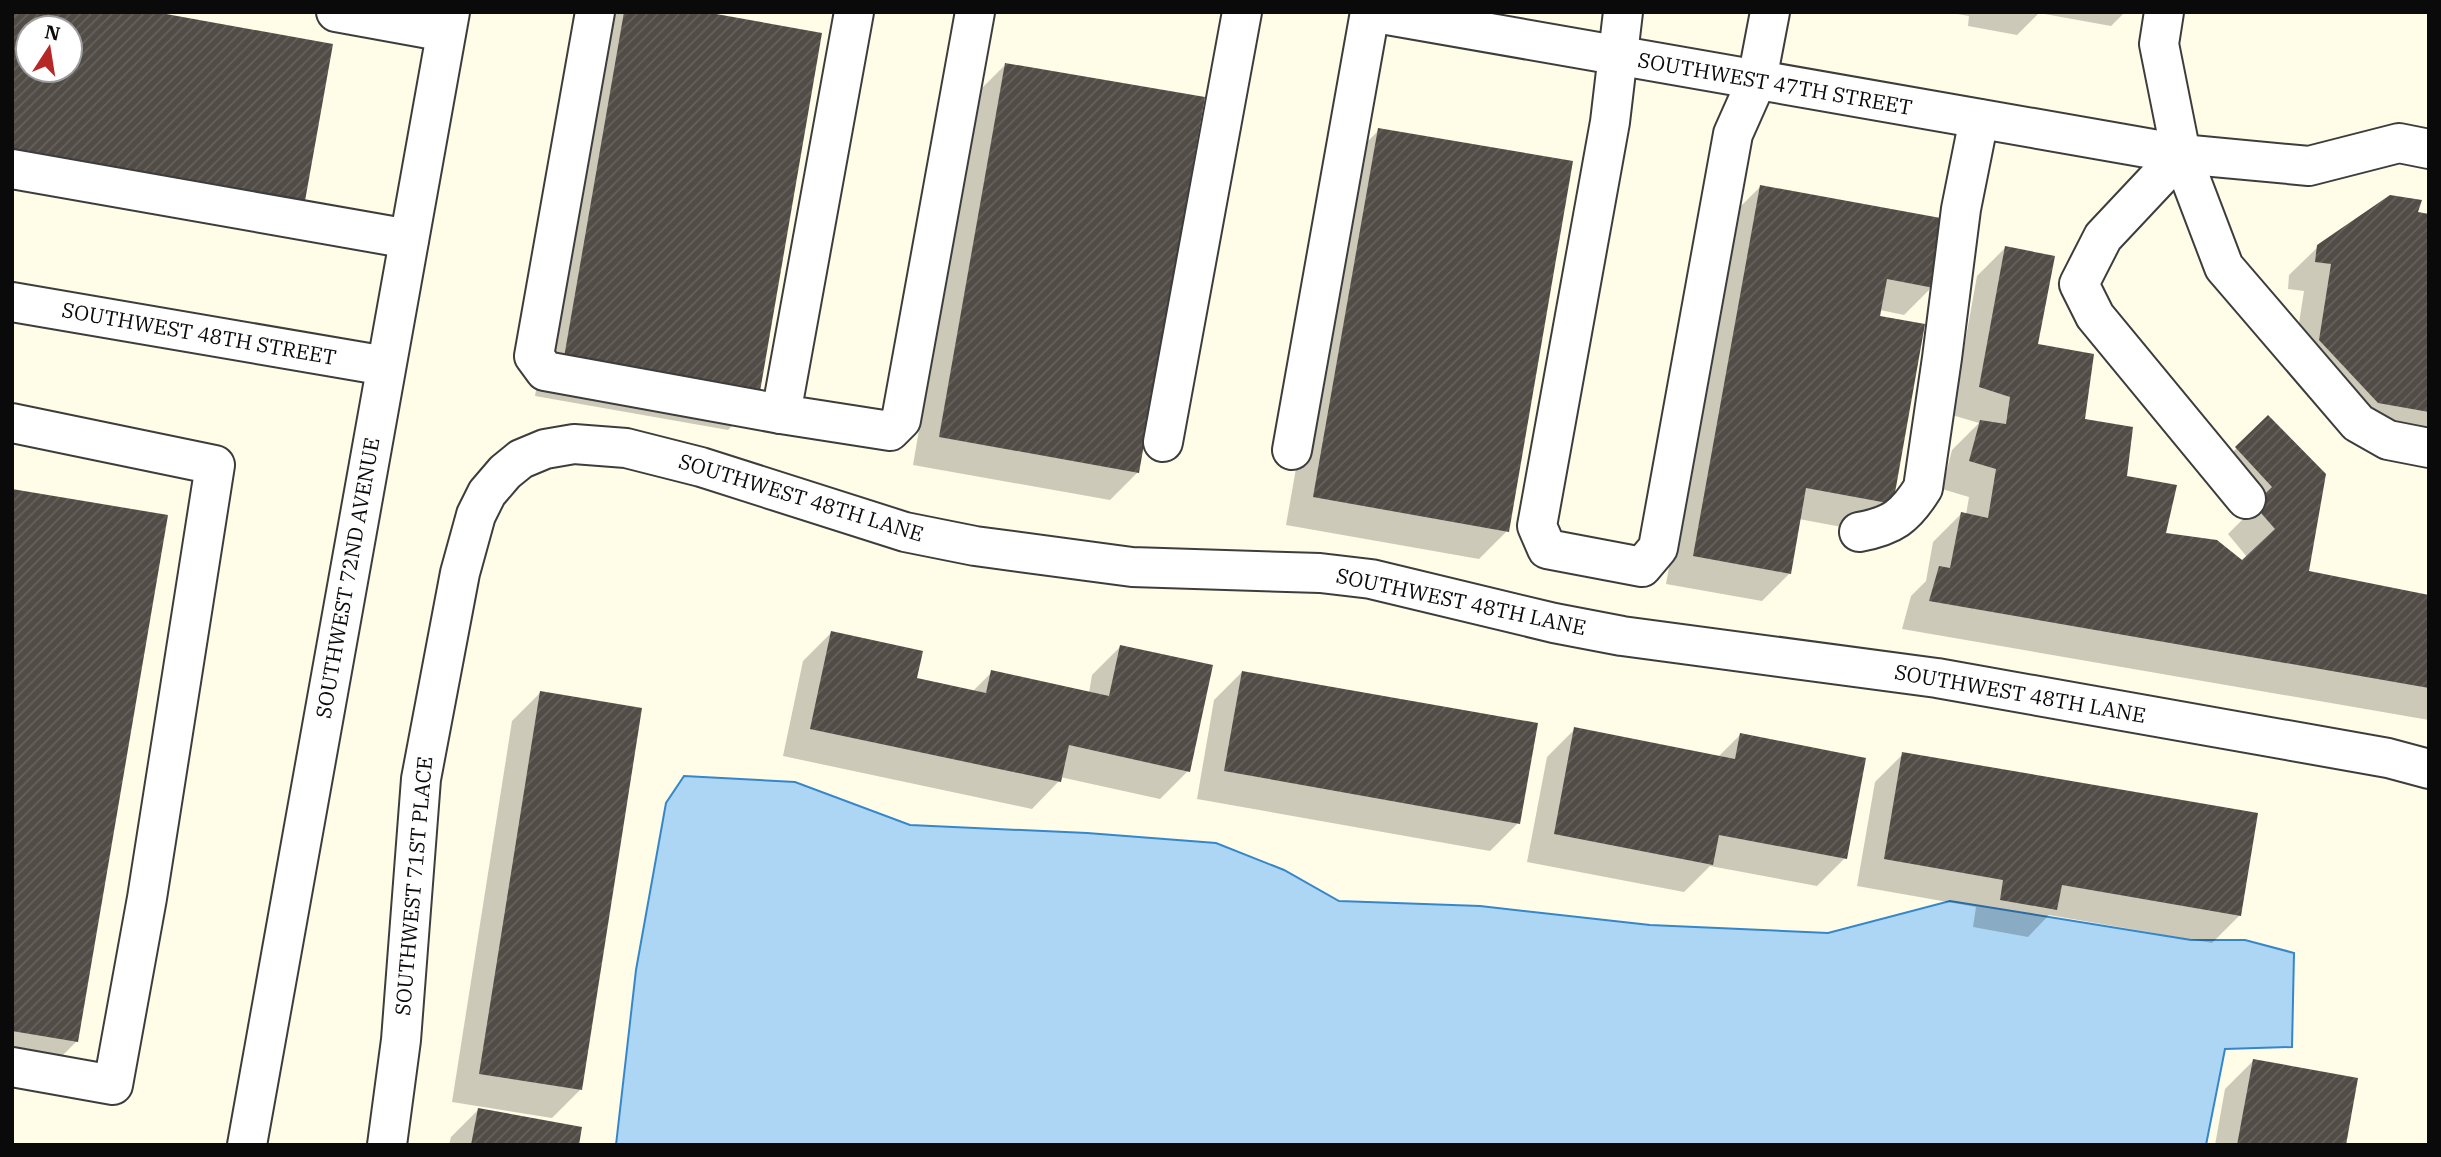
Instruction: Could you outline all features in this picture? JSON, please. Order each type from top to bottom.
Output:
[{"type":"street","points":[[335,12],[448,22]]},
{"type":"street","points":[[595,12],[534,356],[545,371],[890,431],[901,420],[975,12]]},
{"type":"street","points":[[781,414],[855,12]]},
{"type":"street","points":[[1163,442],[1242,12]]},
{"type":"street","points":[[1292,450],[1370,12]]},
{"type":"street","name":"SOUTHWEST 47TH STREET","points":[[1370,12],[2181,154],[2309,166],[2399,143],[2429,149]]},
{"type":"street","points":[[1623,12],[1610,122],[1537,526],[1546,549],[1642,567],[1658,548],[1733,134],[1757,80],[1770,12]]},
{"type":"street","points":[[2164,12],[2159,44],[2181,154],[2224,267],[2358,423],[2388,440],[2429,448]]},
{"type":"street","name":"SOUTHWEST 72ND AVENUE","points":[[247,1145],[448,22]]},
{"type":"street","points":[[1859,532],[1881,528],[1900,518],[1923,488],[1961,209],[1979,119]]},
{"type":"street","points":[[2181,154],[2103,237],[2079,284],[2095,316],[2246,499]]},
{"type":"street","points":[[12,169],[409,239]]},
{"type":"street","name":"SOUTHWEST 48TH STREET","points":[[12,302],[386,366]]},
{"type":"street","points":[[12,423],[215,466],[147,898],[113,1085],[12,1067]]},
{"type":"street","name":"SOUTHWEST 48TH LANE","points":[[505,472],[521,459],[545,449],[574,444],[626,448],[701,467],[905,532],[975,546],[1132,567],[1320,573],[1371,579],[1554,623],[1622,636],[1983,686],[2388,758],[2429,769]]},
{"type":"street","name":"SOUTHWEST 71ST PLACE","points":[[387,1145],[401,1040],[421,779],[466,545],[487,493],[505,472]]},
{"type":"water","points":[[684,776],[795,782],[910,825],[1087,833],[1216,843],[1284,870],[1339,901],[1480,906],[1650,925],[1828,933],[1950,901],[2191,940],[2245,940],[2294,953],[2292,1047],[2225,1049],[2206,1145],[616,1145],[636,970],[666,803]]},
{"type":"building","points":[[12,12],[155,12],[333,44],[305,201],[12,149]]},
{"type":"building","points":[[624,12],[705,12],[822,33],[758,403],[562,369]]},
{"type":"building","points":[[1005,63],[1205,97],[1139,473],[939,437]]},
{"type":"building","points":[[1378,128],[1573,161],[1509,532],[1313,497]]},
{"type":"building","points":[[1760,185],[1946,219],[1934,288],[1887,279],[1880,316],[1925,324],[1893,504],[1806,488],[1791,574],[1693,556]]},
{"type":"building","points":[[2390,195],[2422,200],[2418,212],[2429,214],[2429,412],[2378,403],[2319,340],[2331,264],[2315,262],[2317,245]]},
{"type":"building","points":[[2005,246],[2055,256],[2038,344],[2094,354],[2085,419],[2133,427],[2127,476],[2177,485],[2166,533],[2217,540],[2242,560],[2275,529],[2254,505],[2272,487],[2235,447],[2268,415],[2326,474],[2309,571],[2429,595],[2429,688],[1929,601],[1939,566],[1950,568],[1961,512],[1988,518],[1996,469],[1969,461],[1980,420],[2006,424],[2010,397],[1979,387]]},
{"type":"building","points":[[12,489],[168,515],[78,1042],[12,1031]]},
{"type":"building","points":[[831,631],[923,651],[917,678],[986,693],[991,670],[1109,696],[1120,645],[1213,665],[1190,772],[1069,745],[1061,782],[810,729]]},
{"type":"building","points":[[1242,671],[1538,723],[1520,824],[1224,771]]},
{"type":"building","points":[[540,691],[642,708],[582,1090],[479,1074]]},
{"type":"building","points":[[1574,727],[1735,759],[1740,733],[1866,758],[1847,859],[1719,835],[1713,865],[1554,834]]},
{"type":"building","points":[[1902,752],[2258,813],[2241,916],[2062,885],[2057,910],[2000,900],[2003,880],[1884,859]]},
{"type":"building","points":[[2253,1059],[2358,1078],[2346,1145],[2237,1145]]},
{"type":"building","points":[[478,1108],[582,1127],[579,1145],[471,1145]]}]
